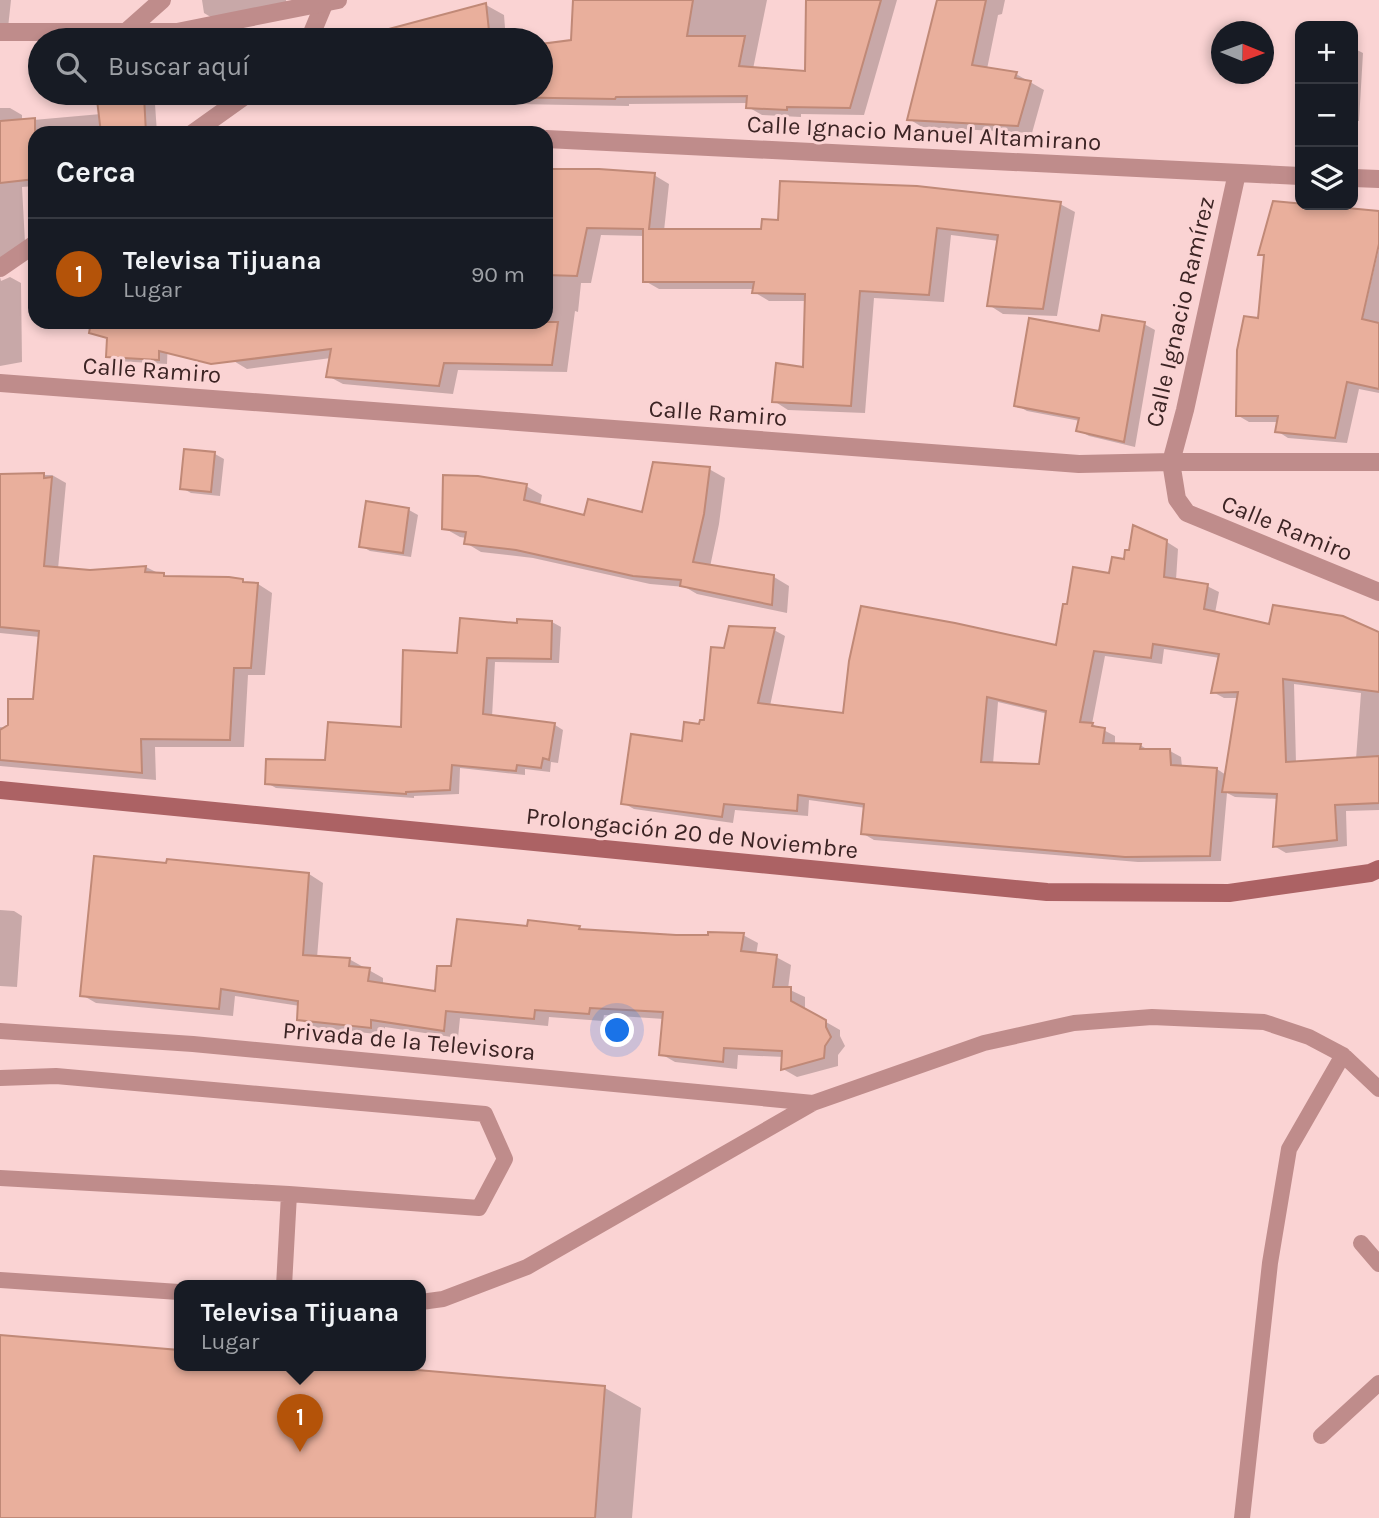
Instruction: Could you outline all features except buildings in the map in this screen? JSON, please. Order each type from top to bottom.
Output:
[{"type":"main road","name":"Prolongación 20 de Noviembre","points":[[0,790],[1047,892],[1228,892],[1370,873],[1379,869]]},
{"type":"street","points":[[130,28],[162,0]]},
{"type":"street","points":[[198,28],[331,2]]},
{"type":"street","points":[[316,28],[331,2]]},
{"type":"street","points":[[0,32],[28,32]]},
{"type":"street","points":[[203,126],[232,105]]},
{"type":"street","name":"Calle Ignacio Manuel Altamirano","points":[[553,139],[1295,176]]},
{"type":"street","name":"Calle Ignacio Ramírez","points":[[1171,462],[1237,173]]},
{"type":"street","points":[[1358,178],[1379,179]]},
{"type":"street","points":[[0,268],[28,249]]},
{"type":"street","name":"Calle Ramiro","points":[[0,383],[1079,464],[1171,462],[1177,499],[1187,513],[1379,592]]},
{"type":"street","points":[[1171,462],[1379,462]]},
{"type":"lane","name":"Privada de la Televisora","points":[[426,1301],[443,1299],[527,1267],[813,1103],[984,1043],[1074,1023],[1152,1017],[1264,1022],[1309,1037],[1343,1055],[1379,1089]]},
{"type":"lane","name":"Privada de la Televisora","points":[[0,1031],[193,1044],[813,1103]]},
{"type":"lane","points":[[1242,1518],[1270,1263],[1289,1149],[1343,1055]]},
{"type":"lane","points":[[0,1077],[56,1076],[485,1114],[505,1159],[479,1208],[0,1178]]},
{"type":"lane","points":[[284,1280],[289,1194]]},
{"type":"lane","points":[[1361,1243],[1379,1264]]},
{"type":"lane","points":[[0,1280],[174,1292]]},
{"type":"lane","points":[[1321,1436],[1379,1383]]},
{"type":"place","name":"Televisa Tijuana","points":[[300,1452]]}]
